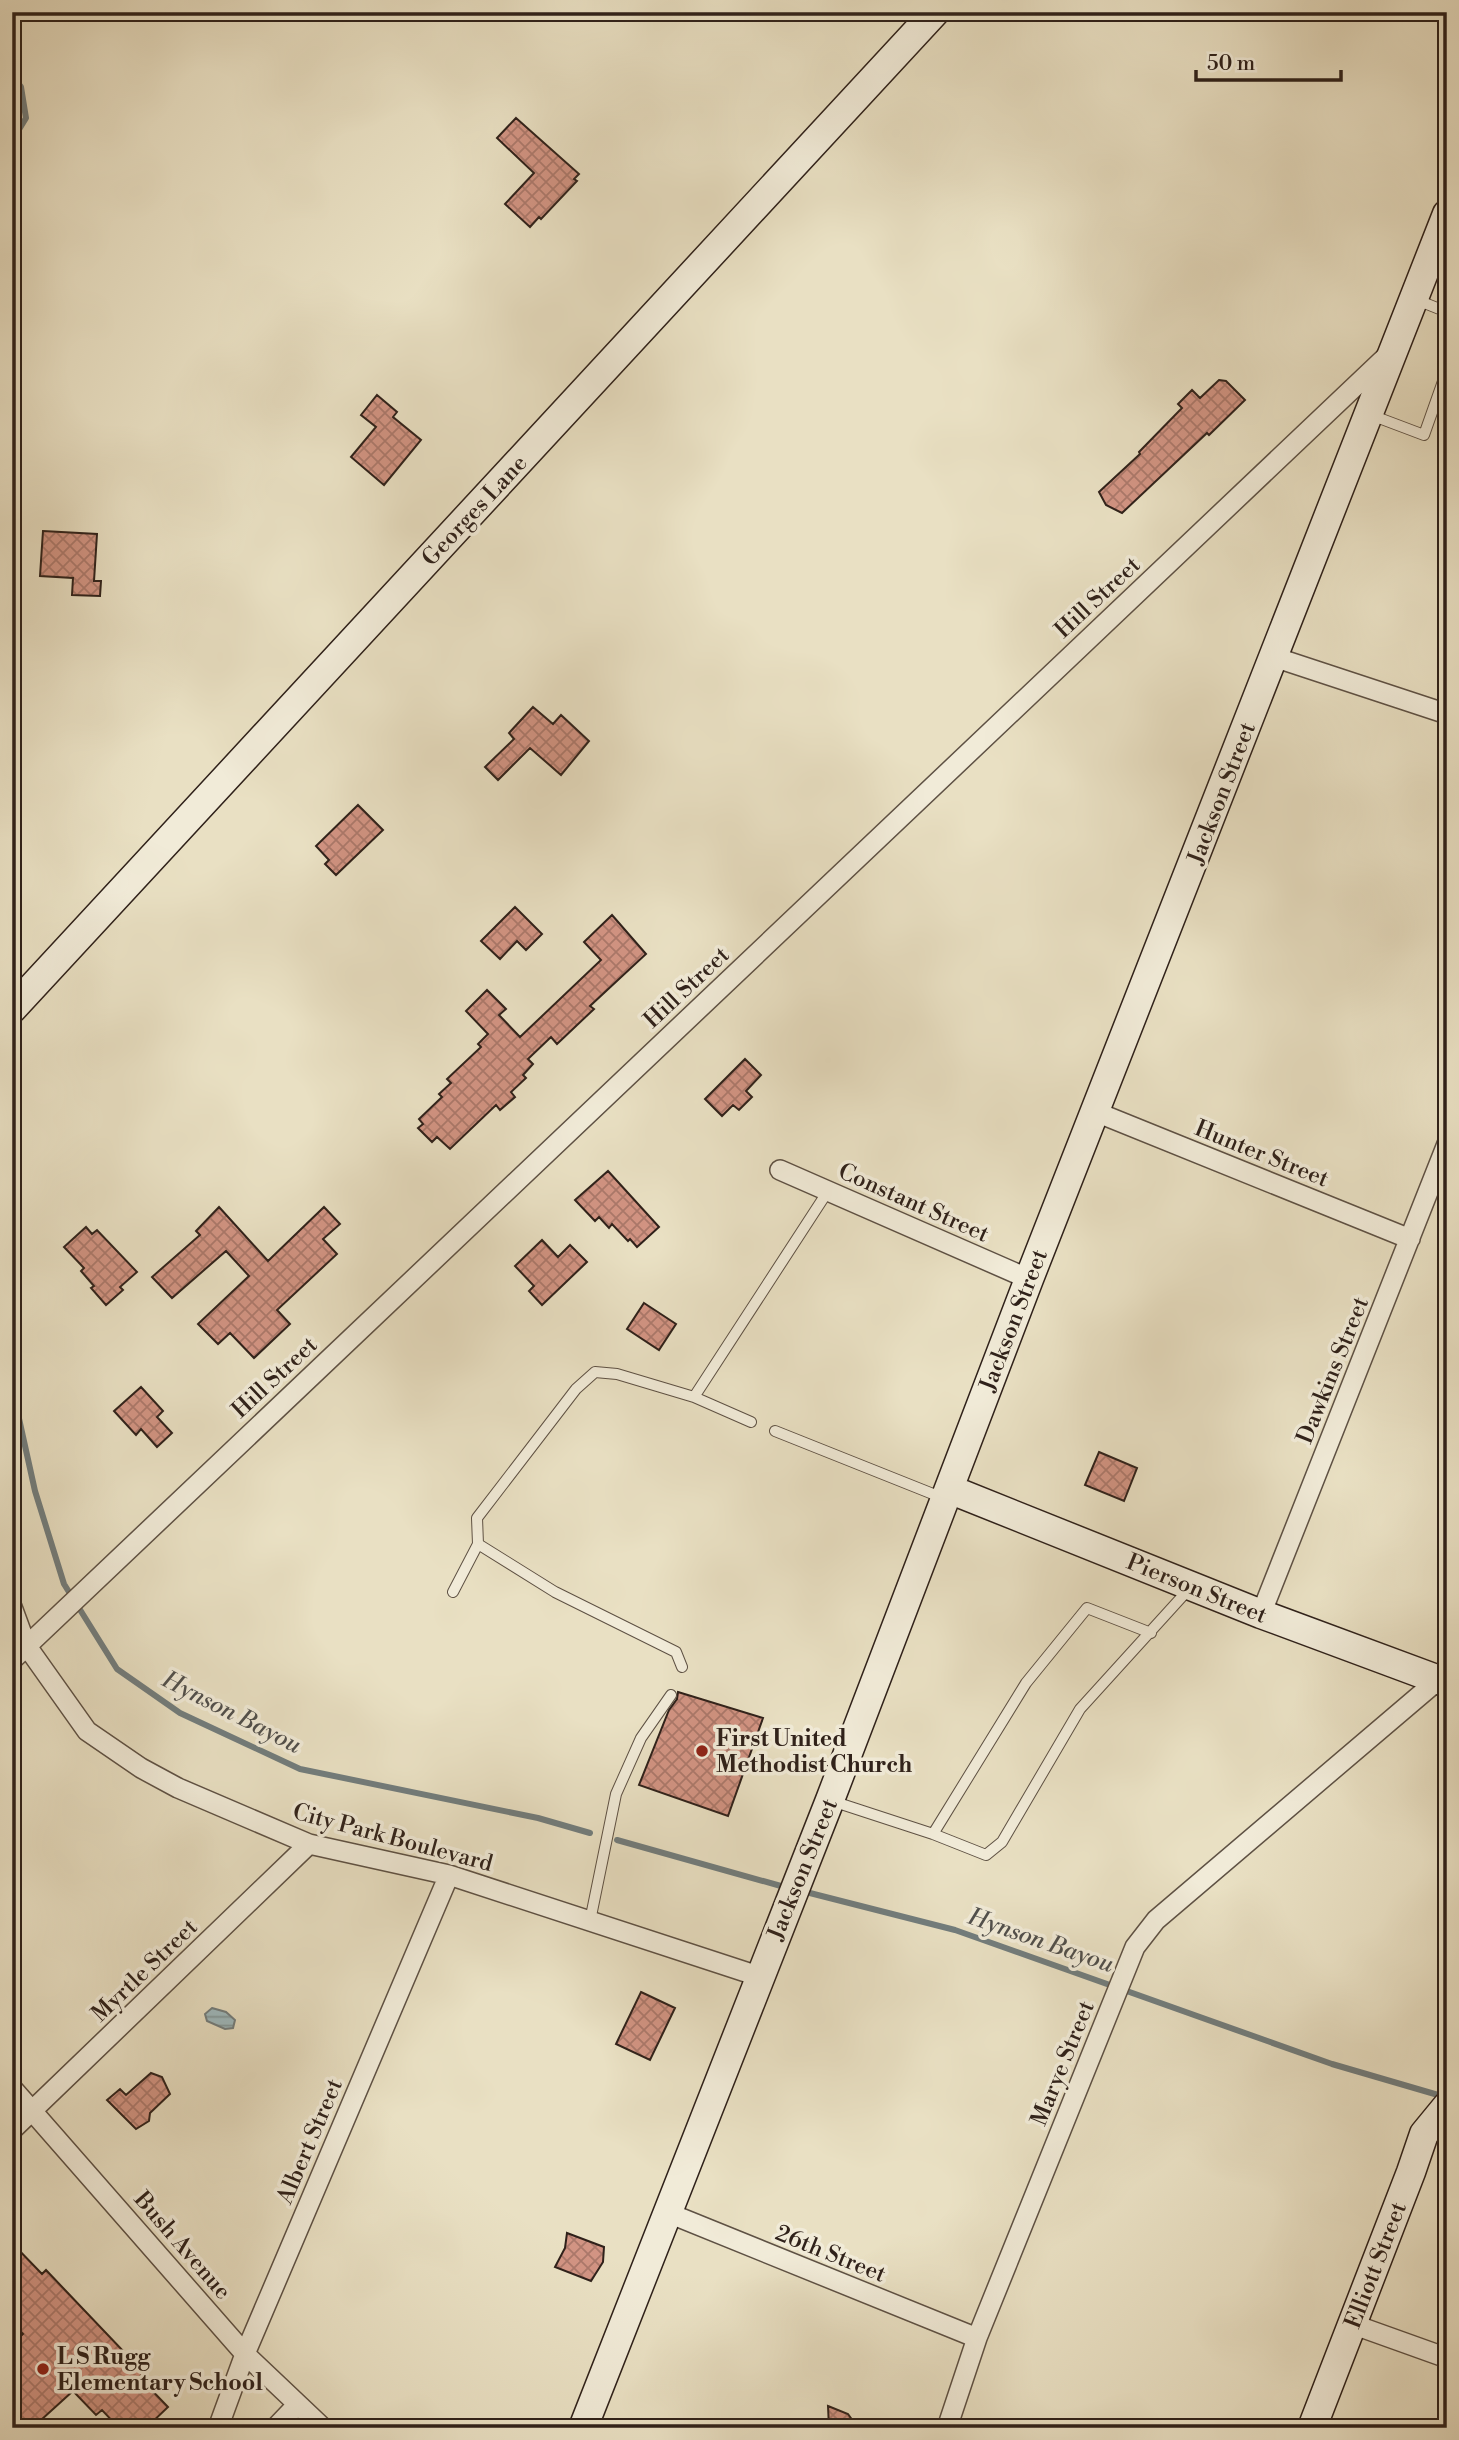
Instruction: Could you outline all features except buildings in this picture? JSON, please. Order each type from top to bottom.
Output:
[{"type":"main road","name":"Georges Lane","points":[[12,1009],[935,12]]},
{"type":"main road","name":"Jackson Street","points":[[583,2428],[758,1976],[830,1800],[1029,1279],[1447,214]]},
{"type":"main road","name":"Pierson Street","points":[[947,1494],[1261,1614],[1444,1678]]},
{"type":"main road","name":"Elliott Street","points":[[1312,2428],[1424,2134],[1447,2106]]},
{"type":"street","name":"Hill Street","points":[[19,1653],[1394,350]]},
{"type":"street","points":[[1274,657],[1447,714]]},
{"type":"street","name":"Hunter Street","points":[[1096,1112],[1410,1239]]},
{"type":"street","name":"Dawkins Street","points":[[1261,1614],[1447,1144]]},
{"type":"street","name":"Constant Street","points":[[780,1170],[1029,1279]]},
{"type":"street","name":"City Park Boulevard","points":[[12,1607],[19,1653],[86,1731],[114,1751],[191,1794],[309,1844],[449,1875],[758,1976]]},
{"type":"street","name":"Marye Street","points":[[947,2428],[977,2338],[1135,1947],[1156,1920],[1444,1678]]},
{"type":"street","name":"Myrtle Street","points":[[12,2130],[309,1844]]},
{"type":"street","name":"Albert Street","points":[[218,2428],[245,2354],[449,1875]]},
{"type":"street","name":"Bush Avenue","points":[[12,2088],[245,2354],[323,2428]]},
{"type":"street","name":"26th Street","points":[[666,2213],[977,2338]]},
{"type":"street","points":[[1352,2324],[1447,2358]]},
{"type":"street","points":[[275,2428],[297,2405]]},
{"type":"lane","points":[[1414,298],[1447,312]]},
{"type":"lane","points":[[1368,415],[1424,435],[1447,370]]},
{"type":"lane","points":[[694,1397],[828,1191]]},
{"type":"lane","points":[[453,1592],[478,1544],[477,1518],[576,1389],[595,1372],[617,1374],[694,1397],[751,1422]]},
{"type":"lane","points":[[775,1431],[947,1494]]},
{"type":"lane","points":[[478,1544],[555,1592],[676,1652],[682,1667]]},
{"type":"lane","points":[[830,1800],[933,1834],[986,1855],[1002,1842],[1080,1709],[1191,1586]]},
{"type":"lane","points":[[933,1834],[1026,1683],[1087,1608],[1151,1633]]},
{"type":"lane","points":[[590,1921],[616,1794],[641,1738],[671,1695]]},
{"type":"water","points":[[212,2008],[226,2012],[235,2020],[233,2028],[225,2029],[207,2021],[205,2014]]},
{"type":"waterway","name":"Hynson Bayou","points":[[12,76],[21,87],[26,118],[12,141]]},
{"type":"waterway","name":"Hynson Bayou","points":[[12,1387],[35,1491],[64,1584],[117,1669],[180,1713],[300,1769],[538,1818],[590,1833]]},
{"type":"waterway","name":"Hynson Bayou","points":[[617,1840],[788,1888]]},
{"type":"waterway","name":"Hynson Bayou","points":[[802,1891],[955,1930],[1332,2064],[1445,2097]]},
{"type":"place","name":"First United Methodist Church","points":[[702,1751]]},
{"type":"place","name":"L S Rugg Elementary School","points":[[43,2369]]}]
